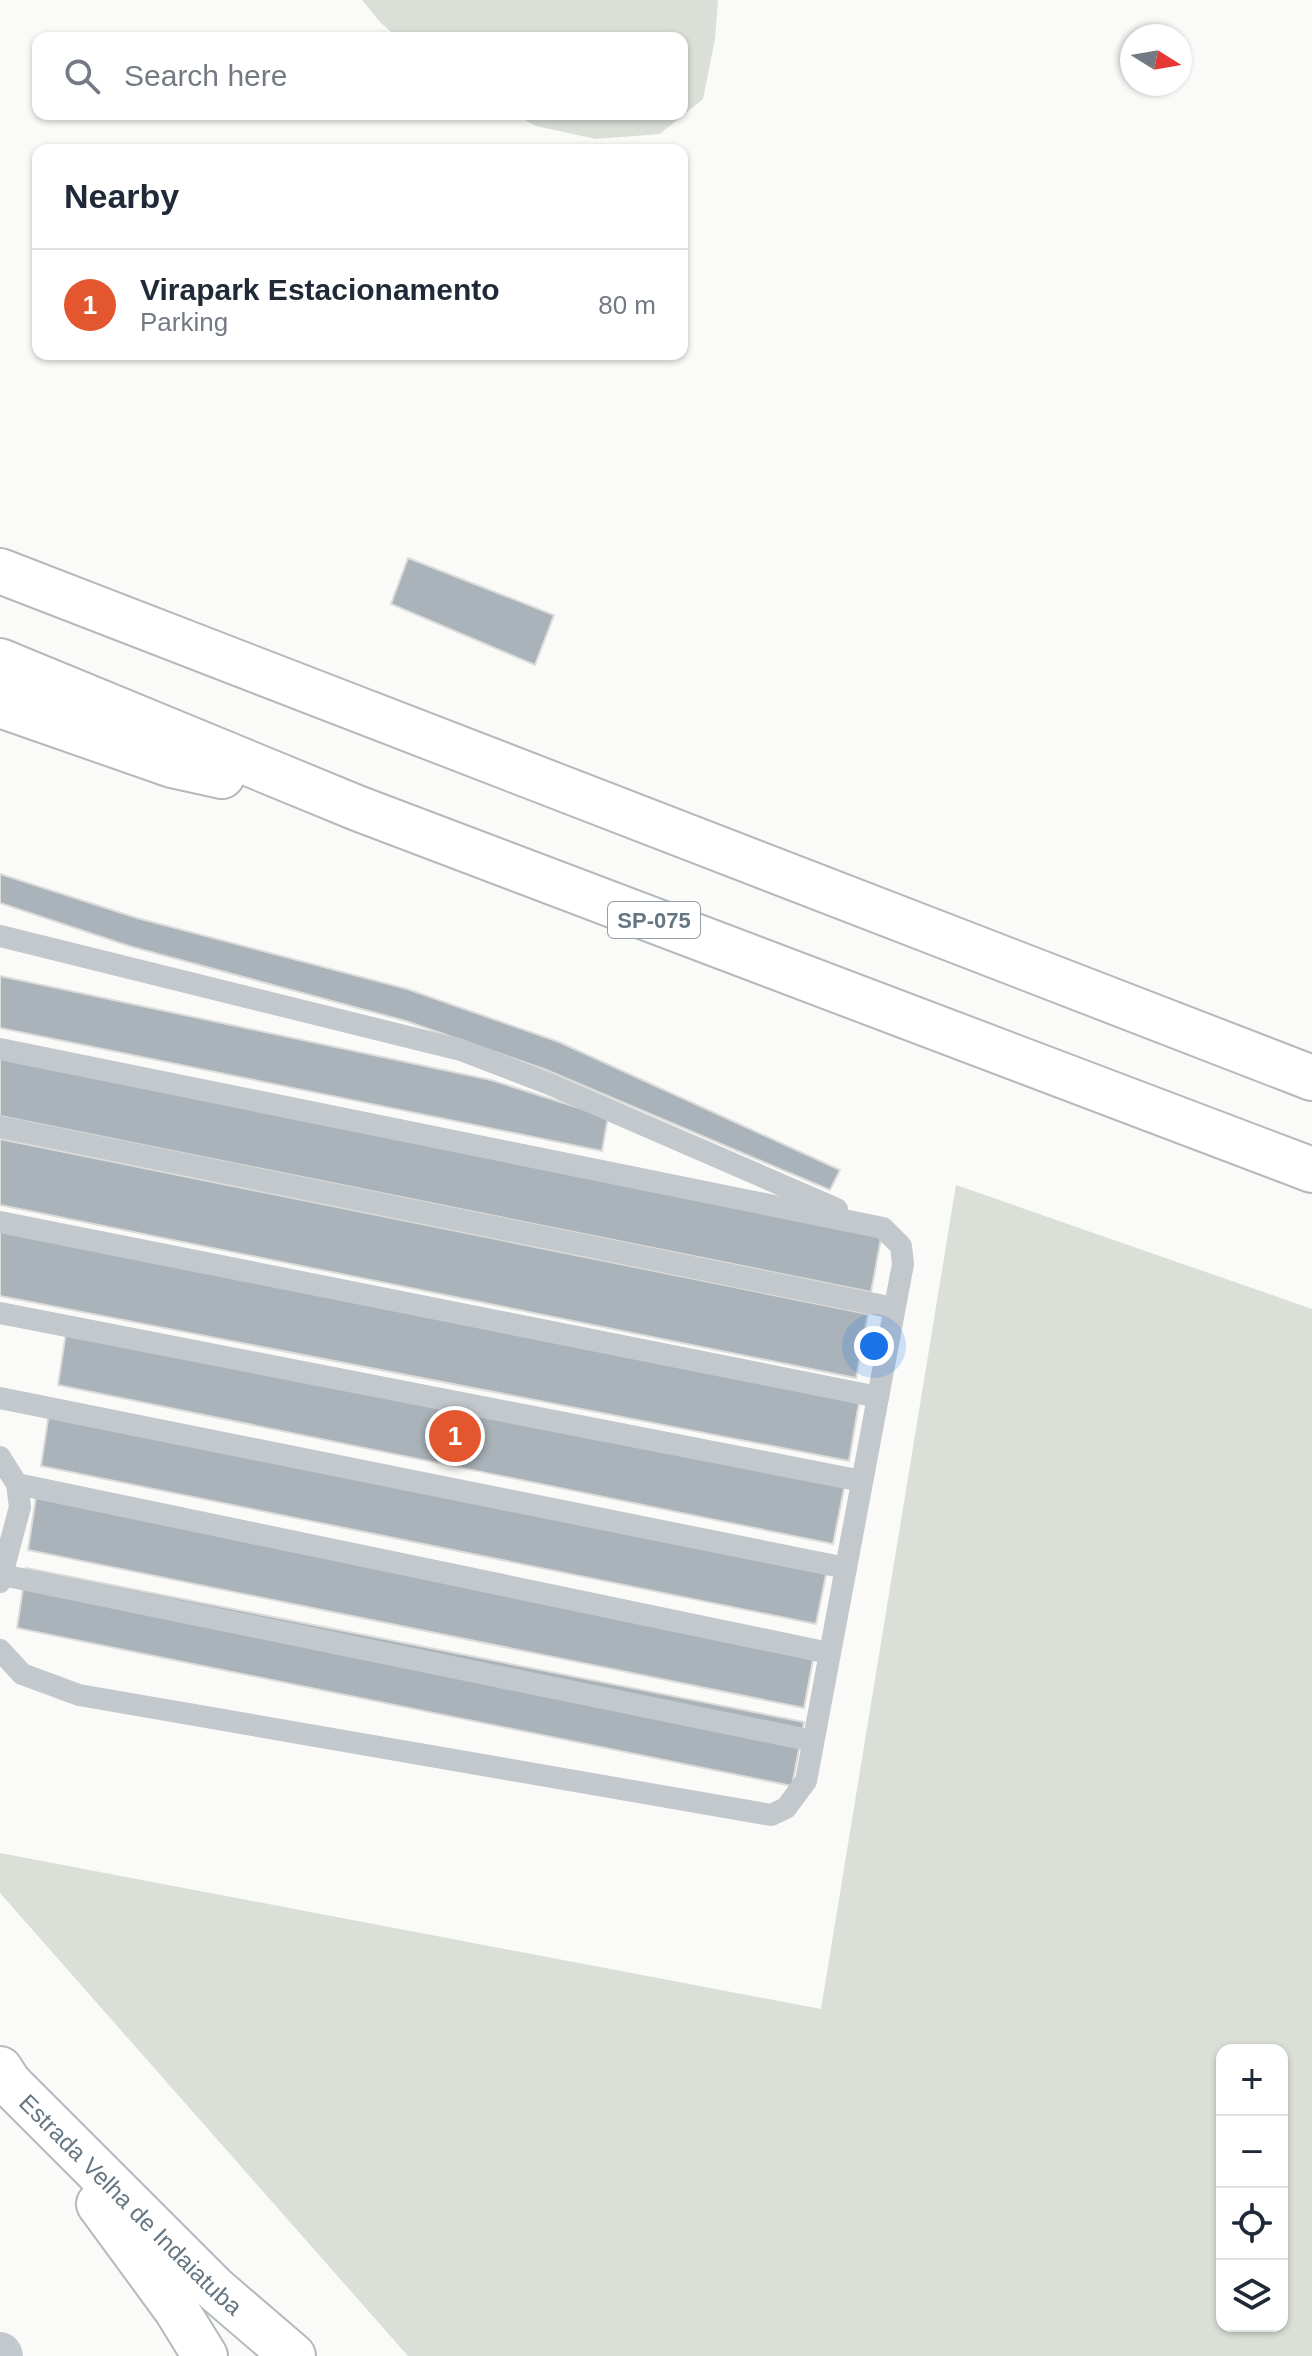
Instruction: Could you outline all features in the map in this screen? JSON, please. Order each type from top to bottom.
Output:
[{"type":"main road","points":[[0,571],[1312,1078]]},
{"type":"main road","name":"SP-075","points":[[0,661],[357,808],[1312,1170]]},
{"type":"main road","points":[[0,705],[172,765],[357,808]]},
{"type":"main road","name":"Estrada Velha de Indaiatuba","points":[[5,2076],[176,2309],[205,2356]]},
{"type":"main road","name":"Estrada Velha de Indaiatuba","points":[[5,2076],[215,2289],[293,2356]]},
{"type":"lane","points":[[0,936],[461,1050],[547,1083],[883,1228],[901,1246],[903,1264],[806,1781],[786,1808],[771,1815],[79,1695],[22,1674],[0,1650]]},
{"type":"lane","points":[[0,1049],[883,1228]]},
{"type":"lane","points":[[0,1127],[894,1308]]},
{"type":"lane","points":[[0,1222],[878,1397]]},
{"type":"lane","points":[[0,1313],[862,1481]]},
{"type":"lane","points":[[0,1398],[846,1568]]},
{"type":"lane","points":[[0,1457],[17,1484],[20,1507],[1,1579],[813,1741]]},
{"type":"lane","points":[[17,1484],[829,1653]]},
{"type":"shaded area","points":[[362,0],[718,0],[715,39],[703,99],[688,111],[688,32],[391,32]]},
{"type":"shaded area","points":[[525,120],[677,120],[660,134],[596,139],[536,126]]},
{"type":"shaded area","points":[[956,1185],[1312,1309],[1312,2356],[408,2356],[0,1893],[0,1853],[821,2009]]},
{"type":"building","points":[[408,558],[554,615],[535,665],[391,604]]},
{"type":"building","points":[[0,874],[137,918],[407,989],[559,1042],[840,1170],[830,1190],[544,1069],[406,1021],[129,946],[0,903]]},
{"type":"building","points":[[0,976],[491,1080],[608,1117],[602,1151],[0,1028]]},
{"type":"building","points":[[0,1050],[883,1228],[871,1292],[0,1116]]},
{"type":"building","points":[[0,1139],[868,1314],[856,1378],[0,1205]]},
{"type":"building","points":[[0,1226],[860,1397],[849,1461],[0,1296]]},
{"type":"building","points":[[67,1325],[846,1479],[833,1544],[58,1385]]},
{"type":"building","points":[[50,1406],[829,1560],[816,1624],[41,1466]]},
{"type":"building","points":[[37,1490],[816,1644],[804,1708],[28,1550]]},
{"type":"building","points":[[26,1568],[804,1722],[792,1786],[17,1628]]},
{"type":"place","name":"Virapark Estacionamento","points":[[455,1436]]}]
